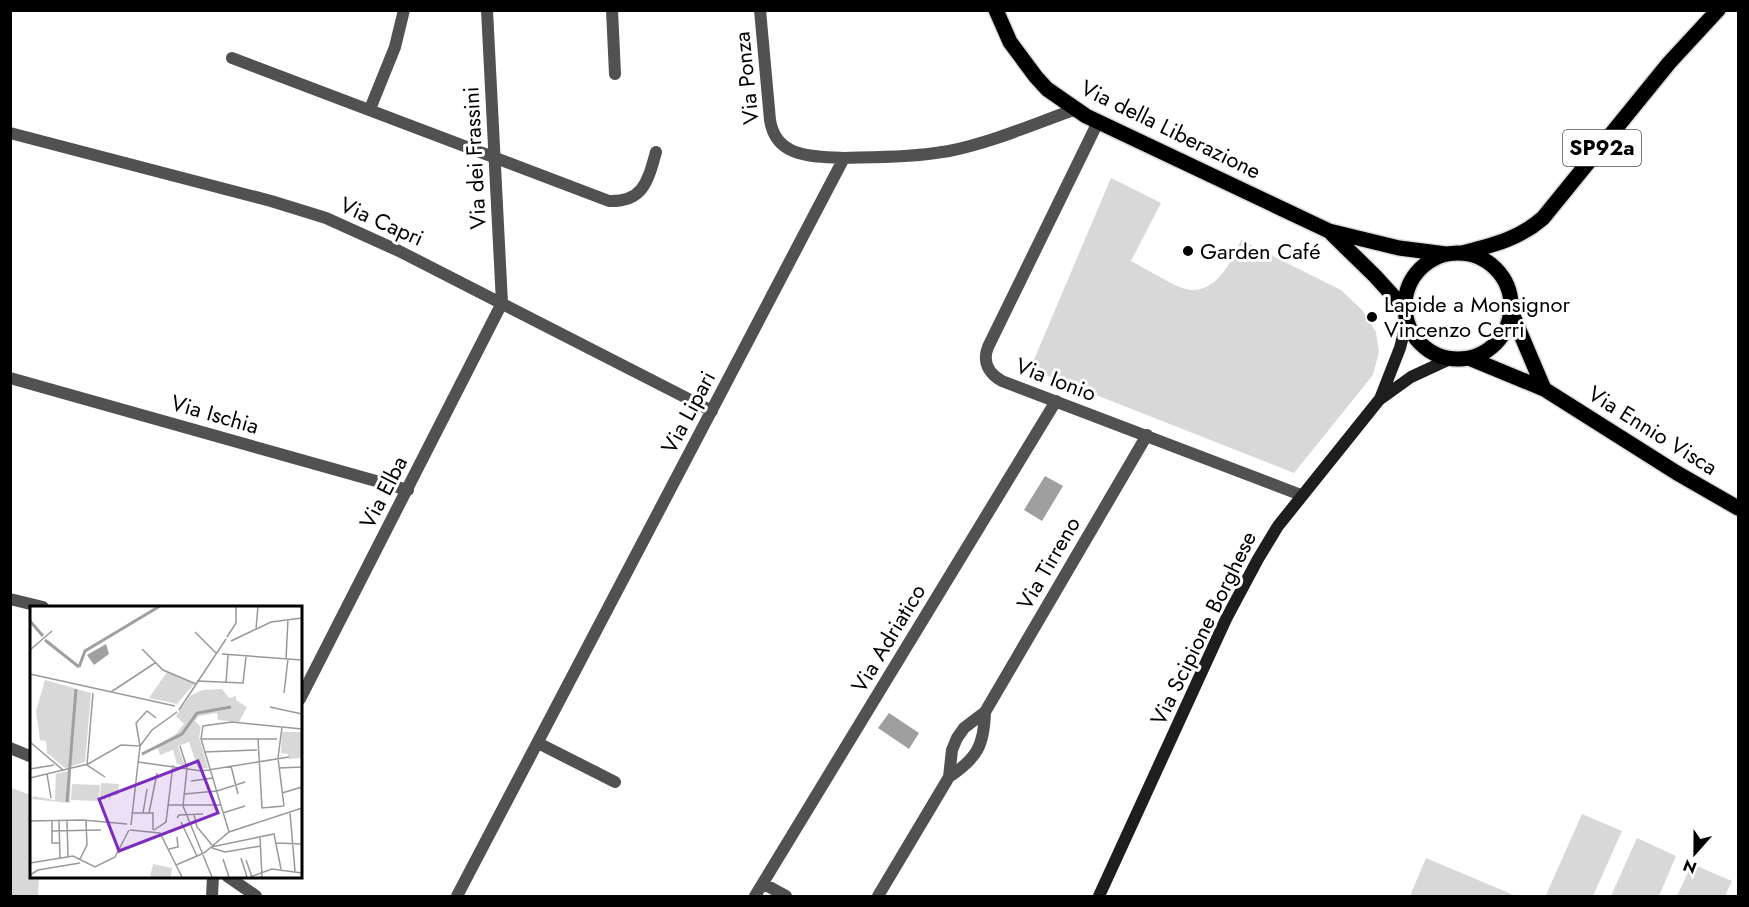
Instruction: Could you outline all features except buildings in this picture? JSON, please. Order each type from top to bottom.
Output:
[{"type":"main road","name":"Via della Liberazione","points":[[996,10],[1010,42],[1047,89],[1098,122],[1329,231],[1399,248],[1446,254]]},
{"type":"main road","name":"SP92a","points":[[1462,253],[1514,238],[1543,218],[1669,63],[1718,10]]},
{"type":"main road","name":"Via della Liberazione","points":[[1329,231],[1375,276],[1406,315]]},
{"type":"main road","points":[[1511,311],[1505,330],[1493,346],[1482,354],[1469,358],[1452,358],[1440,355],[1419,341],[1406,315],[1408,289],[1419,270],[1427,263],[1446,254],[1462,253],[1479,257],[1493,265],[1504,279],[1510,294],[1511,311],[1544,389]]},
{"type":"main road","name":"Via Scipione Borghese","points":[[1379,400],[1400,348],[1406,315]]},
{"type":"main road","name":"Via Scipione Borghese","points":[[1100,897],[1232,609],[1263,551],[1301,495],[1379,400],[1411,376],[1452,358]]},
{"type":"main road","name":"Via Ennio Visca","points":[[1469,358],[1544,389],[1677,473],[1738,508]]},
{"type":"street","points":[[370,110],[396,47],[404,10]]},
{"type":"street","name":"Via dei Frassini","points":[[487,10],[502,303]]},
{"type":"street","points":[[612,10],[615,74]]},
{"type":"street","name":"Via Ponza","points":[[760,10],[773,133],[781,144],[794,152],[844,158]]},
{"type":"street","points":[[232,58],[600,199],[618,201],[633,197],[644,187],[656,152]]},
{"type":"street","points":[[844,158],[908,156],[955,150],[1076,109]]},
{"type":"street","name":"Via Ionio","points":[[1098,122],[986,352],[987,367],[996,378],[1301,495]]},
{"type":"street","name":"Via Capri","points":[[10,133],[258,197],[307,212],[399,251],[712,411]]},
{"type":"street","name":"Via Lipari","points":[[458,897],[844,158]]},
{"type":"street","name":"Via Elba","points":[[302,695],[502,303]]},
{"type":"street","name":"Via Ischia","points":[[10,378],[408,490]]},
{"type":"street","name":"Via Adriatico","points":[[755,897],[1056,401]]},
{"type":"street","name":"Via Tirreno","points":[[949,777],[952,750],[957,738],[964,729],[985,712],[1147,435]]},
{"type":"street","points":[[10,599],[38,606]]},
{"type":"street","name":"Via Tirreno","points":[[878,897],[949,777],[971,761],[978,751],[983,739],[985,712]]},
{"type":"street","points":[[538,742],[615,782]]},
{"type":"street","points":[[10,748],[30,756]]},
{"type":"street","points":[[212,897],[213,877]]},
{"type":"street","points":[[228,877],[256,897]]},
{"type":"street","points":[[764,884],[786,897]]},
{"type":"shaded area","points":[[1111,178],[1161,203],[1131,261],[1174,285],[1196,290],[1206,287],[1221,275],[1233,258],[1241,240],[1341,290],[1362,310],[1376,332],[1379,352],[1373,375],[1294,473],[1030,369]]},
{"type":"shaded area","points":[[1045,476],[1063,486],[1042,521],[1024,510]]},
{"type":"shaded area","points":[[889,713],[919,733],[909,749],[878,728]]},
{"type":"shaded area","points":[[11,788],[30,795],[30,877],[39,877],[38,896],[11,896]]},
{"type":"shaded area","points":[[1582,814],[1622,831],[1593,896],[1546,895]]},
{"type":"shaded area","points":[[1637,838],[1676,856],[1659,896],[1611,896]]},
{"type":"shaded area","points":[[1426,858],[1516,896],[1410,896]]},
{"type":"shaded area","points":[[1692,864],[1732,881],[1725,896],[1677,896]]},
{"type":"place","name":"Garden Café","points":[[1188,251]]},
{"type":"place","name":"Lapide a Monsignor Vincenzo Cerri","points":[[1372,317]]}]
